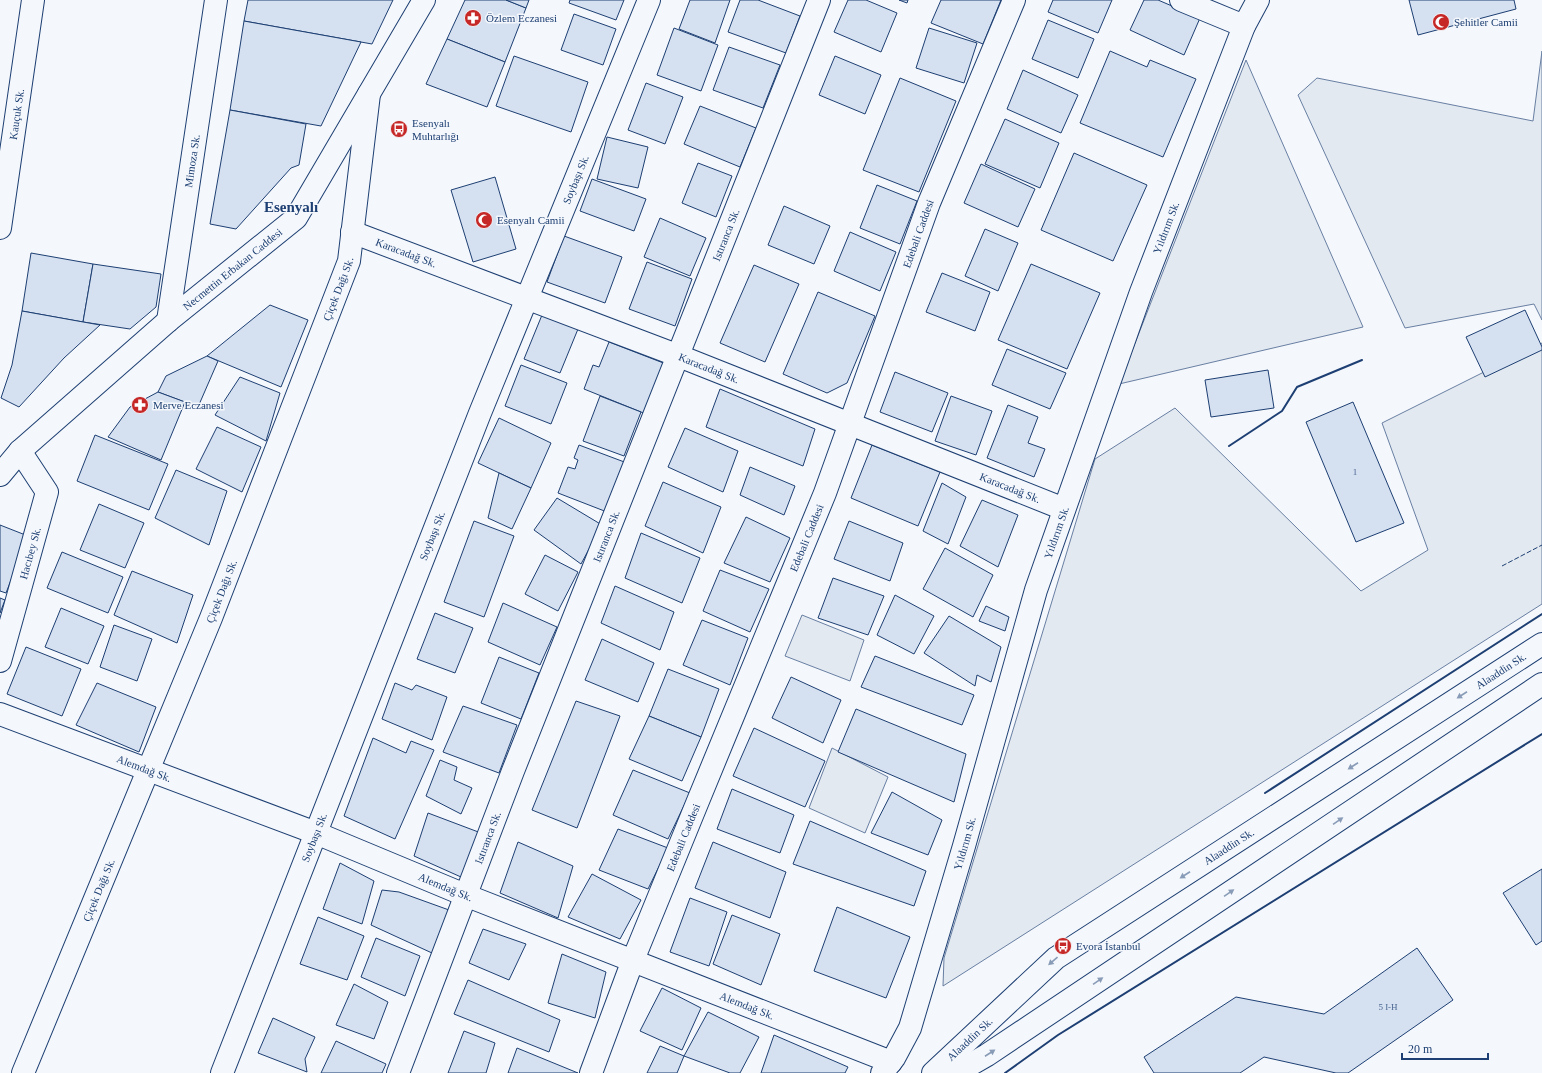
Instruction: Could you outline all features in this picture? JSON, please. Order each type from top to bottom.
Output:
[{"type":"street","name":"Kauçuk Sk.","points":[[0,228],[8,117],[33,0]]},
{"type":"street","name":"Mimoza Sk.","points":[[168,321],[216,0]]},
{"type":"street","name":"Necmettin Erbakan Caddesi","points":[[0,474],[20,451],[168,321],[296,218],[424,0]]},
{"type":"street","name":"Soybaşı Sk.","points":[[222,1073],[478,420],[649,0]]},
{"type":"street","name":"Istıranca Sk.","points":[[398,1073],[465,895],[819,0]]},
{"type":"street","name":"Edebali Caddesi","points":[[591,1073],[633,960],[825,494],[929,203],[1014,0]]},
{"type":"street","points":[[1181,0],[1244,26]]},
{"type":"street","name":"Yıldırım Sk.","points":[[886,1067],[910,1028],[966,839],[1036,590],[1064,509],[1140,292],[1244,26],[1258,0]]},
{"type":"street","name":"Çiçek Dağı Sk.","points":[[22,1073],[211,618],[349,261],[369,94]]},
{"type":"street","name":"Karacadağ Sk.","points":[[352,232],[679,356],[1064,509]]},
{"type":"street","name":"Hacıbey Sk.","points":[[0,661],[47,492],[20,451]]},
{"type":"street","name":"Alaaddin Sk.","points":[[933,1073],[1056,958],[1542,644]]},
{"type":"street","name":"Alaaddin Sk.","points":[[956,1073],[987,1055],[1542,684]]},
{"type":"street","name":"Alemdağ Sk.","points":[[0,714],[316,833],[465,895],[633,960],[886,1067]]},
{"type":"shaded area","points":[[1542,51],[1542,320],[1534,304],[1405,328],[1298,95],[1317,78],[1533,121]]},
{"type":"shaded area","points":[[1246,60],[1363,327],[1119,384]]},
{"type":"shaded area","points":[[1542,343],[1542,604],[943,986],[944,958],[1095,459],[1175,408],[1361,591],[1428,550],[1382,423]]},
{"type":"shaded area","points":[[802,615],[864,640],[850,681],[785,656]]},
{"type":"shaded area","points":[[832,748],[888,777],[865,833],[809,808]]},
{"type":"building","points":[[248,0],[393,0],[372,44],[244,21]]},
{"type":"building","points":[[465,0],[506,0],[526,8],[505,62],[447,39]]},
{"type":"building","points":[[506,0],[529,0],[526,8]]},
{"type":"building","points":[[570,0],[624,0],[616,20],[569,3]]},
{"type":"building","points":[[690,0],[730,0],[715,43],[679,29]]},
{"type":"building","points":[[740,0],[758,0],[800,16],[786,53],[728,32]]},
{"type":"building","points":[[848,0],[866,0],[897,13],[881,52],[834,32]]},
{"type":"building","points":[[899,0],[908,0],[907,3]]},
{"type":"building","points":[[941,0],[1001,0],[983,44],[931,23]]},
{"type":"building","points":[[1053,0],[1112,0],[1098,33],[1048,12]]},
{"type":"building","points":[[1144,0],[1158,0],[1200,18],[1184,55],[1130,30]]},
{"type":"building","name":"Şehitler Camii","points":[[1409,0],[1514,0],[1516,9],[1418,35]]},
{"type":"building","points":[[574,14],[616,29],[603,65],[561,50]]},
{"type":"building","points":[[1048,20],[1094,39],[1078,78],[1032,59]]},
{"type":"building","points":[[244,21],[361,42],[321,126],[230,110]]},
{"type":"building","points":[[674,28],[718,45],[701,91],[657,75]]},
{"type":"building","points":[[929,28],[977,43],[964,83],[916,68]]},
{"type":"building","points":[[447,39],[505,62],[487,107],[426,84]]},
{"type":"building","points":[[729,47],[780,65],[763,108],[713,90]]},
{"type":"building","points":[[1110,51],[1147,67],[1150,60],[1196,79],[1163,157],[1080,123]]},
{"type":"building","points":[[514,56],[588,82],[571,132],[496,106]]},
{"type":"building","points":[[835,56],[881,75],[865,114],[819,95]]},
{"type":"building","points":[[1023,70],[1078,95],[1061,133],[1007,109]]},
{"type":"building","points":[[900,78],[956,101],[919,192],[863,170]]},
{"type":"building","points":[[646,83],[683,97],[665,144],[628,130]]},
{"type":"building","points":[[700,106],[756,128],[740,167],[684,144]]},
{"type":"building","points":[[230,110],[306,124],[299,165],[291,168],[236,229],[210,224]]},
{"type":"building","points":[[1005,119],[1059,143],[1040,188],[985,164]]},
{"type":"building","points":[[607,137],[648,147],[638,188],[597,179]]},
{"type":"building","points":[[1074,153],[1147,185],[1113,261],[1041,230]]},
{"type":"building","points":[[698,163],[732,176],[716,217],[682,203]]},
{"type":"building","points":[[981,164],[1035,189],[1018,227],[964,203]]},
{"type":"building","name":"Esenyalı Camii","points":[[495,177],[516,249],[473,262],[451,190]]},
{"type":"building","points":[[592,179],[646,199],[634,231],[580,211]]},
{"type":"building","points":[[877,185],[917,201],[900,244],[860,228]]},
{"type":"building","points":[[784,206],[830,226],[814,264],[768,245]]},
{"type":"building","points":[[660,218],[706,238],[690,276],[644,257]]},
{"type":"building","points":[[985,229],[1018,243],[998,291],[965,276]]},
{"type":"building","points":[[850,232],[896,252],[880,291],[834,271]]},
{"type":"building","points":[[564,236],[622,257],[605,303],[547,282]]},
{"type":"building","points":[[31,253],[93,264],[83,322],[22,311]]},
{"type":"building","points":[[647,262],[692,279],[675,326],[629,309]]},
{"type":"building","points":[[93,264],[161,274],[156,307],[130,329],[83,322]]},
{"type":"building","points":[[1031,264],[1100,293],[1067,369],[998,340]]},
{"type":"building","points":[[754,265],[799,284],[765,362],[720,343]]},
{"type":"building","points":[[942,273],[990,292],[975,331],[926,312]]},
{"type":"building","points":[[818,292],[875,316],[847,383],[827,393],[783,374]]},
{"type":"building","points":[[270,305],[308,320],[281,387],[207,356]]},
{"type":"building","points":[[1525,310],[1542,350],[1485,377],[1466,337]]},
{"type":"building","points":[[22,311],[100,325],[64,358],[19,407],[1,398],[12,365]]},
{"type":"building","points":[[542,315],[578,329],[560,373],[524,359]]},
{"type":"building","points":[[609,342],[666,364],[646,414],[584,389],[593,365],[599,367]]},
{"type":"building","points":[[1007,349],[1066,373],[1050,409],[992,385]]},
{"type":"building","points":[[207,356],[218,361],[198,407],[158,392],[166,376]]},
{"type":"building","points":[[521,365],[567,383],[551,424],[505,406]]},
{"type":"building","points":[[1268,370],[1274,408],[1211,417],[1205,380]]},
{"type":"building","points":[[895,372],[948,393],[932,432],[880,412]]},
{"type":"building","points":[[240,377],[280,393],[266,441],[215,415]]},
{"type":"building","points":[[720,389],[815,429],[803,466],[706,427]]},
{"type":"building","points":[[158,392],[185,402],[161,460],[108,437],[130,407]]},
{"type":"building","points":[[600,396],[641,412],[624,456],[583,441]]},
{"type":"building","points":[[951,396],[992,411],[976,455],[935,441]]},
{"type":"building","points":[[1353,402],[1404,523],[1356,542],[1306,422]]},
{"type":"building","points":[[1008,405],[1038,417],[1028,443],[1045,449],[1034,477],[987,458]]},
{"type":"building","points":[[499,418],[551,443],[531,488],[478,463]]},
{"type":"building","points":[[217,427],[261,447],[242,492],[196,469]]},
{"type":"building","points":[[685,428],[738,451],[723,492],[668,467]]},
{"type":"building","points":[[95,435],[168,464],[149,510],[77,481]]},
{"type":"building","points":[[579,445],[627,463],[607,512],[558,493],[568,467],[575,469],[578,460],[574,458]]},
{"type":"building","points":[[872,445],[940,472],[918,526],[851,498]]},
{"type":"building","points":[[750,467],[795,486],[784,515],[740,495]]},
{"type":"building","points":[[176,470],[227,491],[209,545],[155,518]]},
{"type":"building","points":[[499,473],[531,488],[512,529],[488,518]]},
{"type":"building","points":[[663,482],[721,507],[703,553],[645,526]]},
{"type":"building","points":[[942,483],[966,497],[948,544],[923,531]]},
{"type":"building","points":[[557,498],[602,525],[581,564],[534,530]]},
{"type":"building","points":[[982,500],[1018,515],[998,567],[960,546]]},
{"type":"building","points":[[99,504],[144,523],[125,568],[80,550]]},
{"type":"building","points":[[746,517],[790,538],[770,582],[724,563]]},
{"type":"building","points":[[474,521],[514,536],[484,617],[444,602]]},
{"type":"building","points":[[849,521],[903,543],[890,581],[834,559]]},
{"type":"building","points":[[0,525],[28,536],[6,593],[0,591]]},
{"type":"building","points":[[641,533],[700,558],[682,603],[625,578]]},
{"type":"building","points":[[945,548],[993,575],[973,617],[923,589]]},
{"type":"building","points":[[62,552],[123,577],[108,613],[47,588]]},
{"type":"building","points":[[545,555],[578,572],[558,611],[525,594]]},
{"type":"building","points":[[720,570],[769,589],[750,632],[703,611]]},
{"type":"building","points":[[132,571],[193,595],[177,643],[114,615]]},
{"type":"building","points":[[833,578],[884,596],[868,635],[818,618]]},
{"type":"building","points":[[615,586],[674,612],[660,650],[601,623]]},
{"type":"building","points":[[895,595],[934,616],[914,654],[877,635]]},
{"type":"building","points":[[0,598],[5,600],[0,613]]},
{"type":"building","points":[[503,603],[557,627],[540,665],[488,642]]},
{"type":"building","points":[[986,606],[1009,617],[1005,631],[979,621]]},
{"type":"building","points":[[61,608],[104,626],[88,664],[45,647]]},
{"type":"building","points":[[435,613],[473,628],[455,673],[417,659]]},
{"type":"building","points":[[949,616],[1001,647],[991,682],[977,675],[975,686],[924,653]]},
{"type":"building","points":[[702,620],[748,638],[730,685],[683,665]]},
{"type":"building","points":[[114,625],[152,639],[137,681],[100,667]]},
{"type":"building","points":[[602,639],[654,663],[638,702],[585,680]]},
{"type":"building","points":[[26,647],[81,669],[62,716],[7,694]]},
{"type":"building","points":[[875,656],[974,695],[962,725],[861,687]]},
{"type":"building","points":[[499,657],[539,673],[521,719],[481,703]]},
{"type":"building","points":[[668,669],[719,689],[701,737],[649,716]]},
{"type":"building","points":[[791,677],[841,700],[823,743],[772,718]]},
{"type":"building","points":[[97,683],[156,707],[139,752],[76,725]]},
{"type":"building","points":[[395,683],[412,690],[416,685],[447,697],[432,740],[382,719]]},
{"type":"building","points":[[576,701],[620,716],[577,828],[532,810]]},
{"type":"building","points":[[463,706],[517,725],[499,773],[443,752]]},
{"type":"building","points":[[856,709],[966,754],[954,802],[838,752]]},
{"type":"building","points":[[649,716],[701,737],[682,781],[629,759]]},
{"type":"building","points":[[754,728],[825,761],[805,807],[733,776]]},
{"type":"building","points":[[373,738],[406,753],[411,741],[434,750],[395,839],[344,816]]},
{"type":"building","points":[[440,760],[457,767],[454,780],[472,788],[461,814],[426,796]]},
{"type":"building","points":[[633,770],[690,793],[668,839],[613,815]]},
{"type":"building","points":[[732,789],[794,815],[780,853],[717,829]]},
{"type":"building","points":[[892,792],[942,820],[928,855],[871,833]]},
{"type":"building","points":[[428,813],[481,833],[461,877],[414,856]]},
{"type":"building","points":[[810,821],[926,871],[914,906],[793,864]]},
{"type":"building","points":[[618,829],[668,848],[648,889],[599,870]]},
{"type":"building","points":[[518,842],[573,866],[558,918],[500,893]]},
{"type":"building","points":[[713,842],[786,872],[770,918],[695,888]]},
{"type":"building","points":[[340,863],[374,881],[362,924],[323,909]]},
{"type":"building","points":[[1542,869],[1542,941],[1536,945],[1503,893]]},
{"type":"building","points":[[592,874],[641,900],[620,939],[568,917]]},
{"type":"building","points":[[382,890],[399,892],[449,910],[432,953],[371,925]]},
{"type":"building","points":[[690,898],[727,912],[709,966],[670,952]]},
{"type":"building","points":[[837,907],[910,937],[886,998],[814,971]]},
{"type":"building","points":[[732,915],[780,934],[761,985],[713,964]]},
{"type":"building","points":[[318,917],[364,936],[347,980],[300,964]]},
{"type":"building","points":[[483,929],[526,944],[509,980],[469,963]]},
{"type":"building","points":[[376,938],[420,956],[405,996],[361,977]]},
{"type":"building","points":[[1417,948],[1453,1000],[1348,1073],[1336,1073],[1264,1057],[1240,1073],[1154,1073],[1144,1057],[1236,997],[1324,1014]]},
{"type":"building","points":[[562,954],[606,972],[595,1018],[548,1003]]},
{"type":"building","points":[[468,980],[560,1020],[549,1052],[454,1014]]},
{"type":"building","points":[[354,984],[388,1002],[374,1039],[336,1025]]},
{"type":"building","points":[[662,988],[701,1008],[682,1050],[640,1031]]},
{"type":"building","points":[[708,1012],[759,1037],[740,1073],[730,1073],[684,1056]]},
{"type":"building","points":[[273,1018],[315,1037],[305,1059],[307,1072],[258,1053]]},
{"type":"building","points":[[464,1031],[495,1043],[486,1073],[448,1073]]},
{"type":"building","points":[[774,1035],[848,1067],[845,1073],[761,1073]]},
{"type":"building","points":[[336,1041],[386,1064],[382,1073],[321,1073]]},
{"type":"building","points":[[660,1046],[684,1056],[677,1073],[647,1073]]},
{"type":"building","points":[[517,1048],[578,1073],[508,1073]]},
{"type":"fence","points":[[1502,566],[1542,545]]},
{"type":"wall","points":[[1229,446],[1282,411],[1297,387],[1362,360]]},
{"type":"wall","points":[[1265,793],[1542,614]]},
{"type":"wall","points":[[1005,1073],[1058,1035],[1542,734]]},
{"type":"place","name":"Özlem Eczanesi","points":[[473,18]]},
{"type":"place","name":"Şehitler Camii","points":[[1441,22]]},
{"type":"place","name":"Esenyalı Muhtarlığı","points":[[399,129]]},
{"type":"place","name":"Esenyalı Camii","points":[[484,220]]},
{"type":"place","name":"Merve Eczanesi","points":[[140,405]]},
{"type":"place","name":"Evora İstanbul","points":[[1063,946]]},
{"type":"district","name":"Esenyalı","points":[[291,207]]}]
